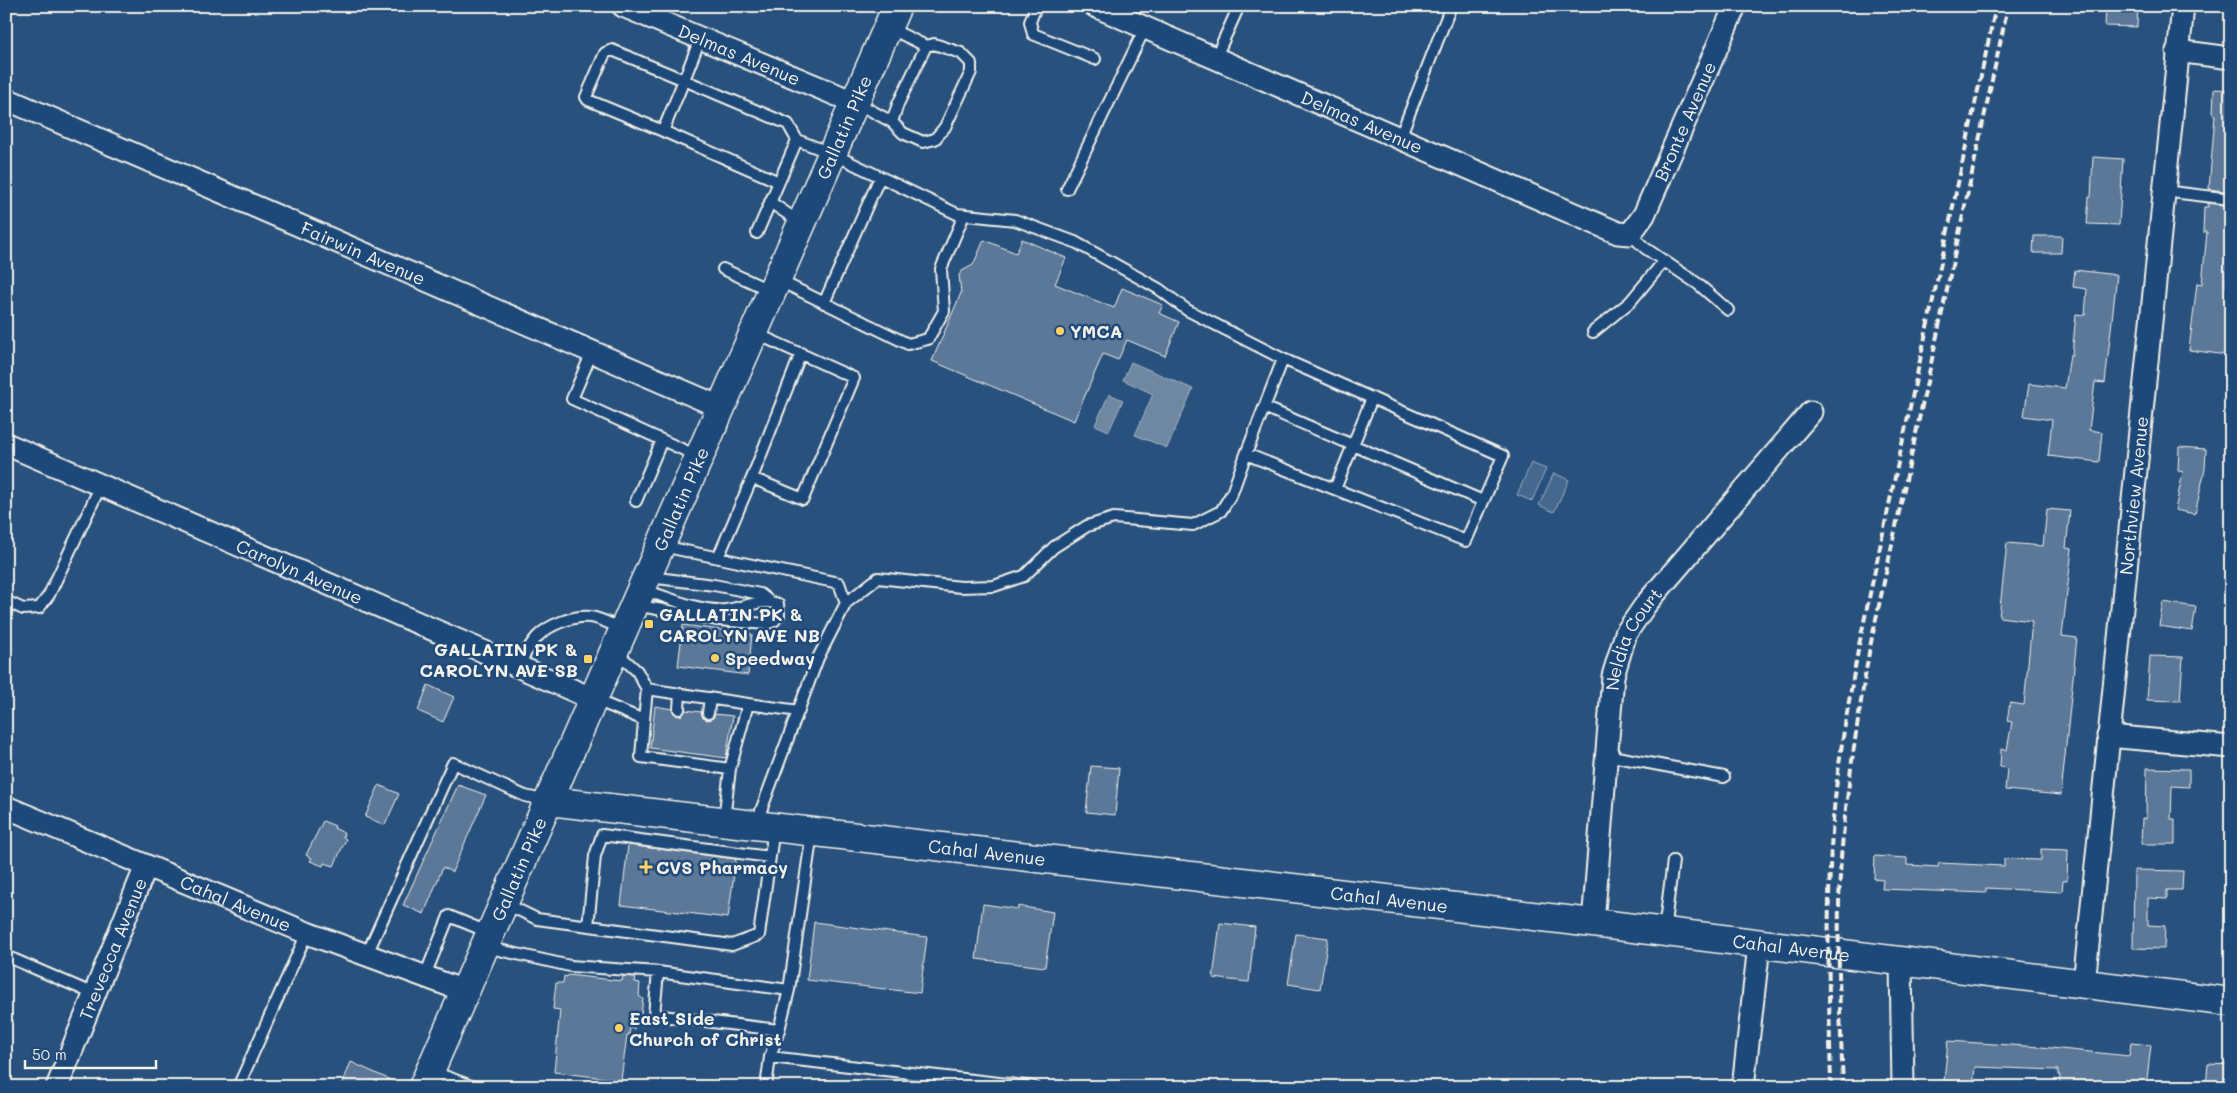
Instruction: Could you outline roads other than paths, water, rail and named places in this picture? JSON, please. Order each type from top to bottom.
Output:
[{"type":"street","name":"Delmas Avenue","points":[[623,6],[856,103]]},
{"type":"street","name":"Delmas Avenue","points":[[1094,6],[1399,140],[1618,233],[1630,234]]},
{"type":"street","name":"Bronte Avenue","points":[[1630,234],[1644,214],[1735,6]]},
{"type":"street","name":"Northview Avenue","points":[[2084,984],[2183,6]]},
{"type":"street","name":"Gallatin Pike","points":[[427,1079],[467,992],[720,407],[893,17]]},
{"type":"street","points":[[2177,51],[2231,58]]},
{"type":"street","name":"Fairwin Avenue","points":[[6,99],[720,407]]},
{"type":"street","name":"Neldia Court","points":[[1593,923],[1613,676],[1626,633],[1646,604],[1811,412]]},
{"type":"street","name":"Carolyn Avenue","points":[[6,444],[593,699]]},
{"type":"street","points":[[2108,736],[2231,746]]},
{"type":"street","name":"Cahal Avenue","points":[[549,801],[1593,923],[2231,1002]]},
{"type":"street","name":"Cahal Avenue","points":[[6,807],[307,933],[424,978],[467,992]]},
{"type":"street","name":"Trevecca Avenue","points":[[58,1087],[146,866]]},
{"type":"street","points":[[1744,1087],[1759,945]]},
{"type":"street","points":[[1901,960],[1903,1087]]},
{"type":"lane","points":[[1036,6],[1030,22],[1033,34],[1095,59]]},
{"type":"lane","points":[[1215,59],[1239,6]]},
{"type":"lane","points":[[1399,140],[1451,6]]},
{"type":"lane","points":[[893,17],[926,46]]},
{"type":"lane","points":[[1068,189],[1145,28]]},
{"type":"lane","points":[[663,131],[700,39]]},
{"type":"lane","points":[[856,103],[892,122],[903,132],[923,142],[935,139],[945,127],[971,72],[971,63],[961,53],[934,44],[926,46]]},
{"type":"lane","points":[[892,122],[898,104],[926,46]]},
{"type":"lane","points":[[779,182],[588,100],[586,97],[605,54],[612,50],[788,124],[797,140],[833,154],[957,214],[1015,220],[1075,242],[1159,289],[1187,310],[1283,359],[1503,456],[1466,541],[1246,454]]},
{"type":"lane","points":[[757,233],[797,140]]},
{"type":"lane","points":[[824,303],[880,177]]},
{"type":"lane","points":[[2163,191],[2231,199]]},
{"type":"lane","points":[[770,202],[802,224]]},
{"type":"lane","points":[[723,269],[824,303],[908,344],[928,339],[944,311],[941,269],[964,215]]},
{"type":"lane","points":[[1630,234],[1664,261],[1698,284],[1728,310]]},
{"type":"lane","points":[[1593,332],[1630,302],[1664,261]]},
{"type":"lane","points":[[752,478],[803,499],[854,378],[754,332]]},
{"type":"lane","points":[[592,352],[572,399],[699,456]]},
{"type":"lane","points":[[718,558],[802,353]]},
{"type":"lane","points":[[504,903],[537,918],[732,945],[759,936],[770,857],[765,826],[799,711],[818,658],[846,603],[878,578],[961,587],[994,586],[1024,576],[1054,547],[1087,526],[1114,518],[1193,525],[1221,511],[1232,493],[1283,359]]},
{"type":"lane","points":[[1335,489],[1372,398]]},
{"type":"lane","points":[[1264,407],[1483,501]]},
{"type":"lane","points":[[636,501],[662,440]]},
{"type":"lane","points":[[6,601],[24,609],[39,608],[50,595],[100,485]]},
{"type":"lane","points":[[660,545],[839,583],[846,603]]},
{"type":"lane","points":[[714,585],[760,594],[769,601],[778,604],[778,614],[774,621],[766,624],[718,620],[640,590],[714,585]]},
{"type":"lane","points":[[640,590],[692,606],[725,610],[769,601]]},
{"type":"lane","points":[[518,666],[528,647],[538,635],[556,625],[575,618],[591,617],[619,640],[647,689],[641,757],[674,756],[702,760],[730,769]]},
{"type":"lane","points":[[647,689],[799,711]]},
{"type":"lane","points":[[679,709],[680,694]]},
{"type":"lane","points":[[708,713],[710,698]]},
{"type":"lane","points":[[593,699],[644,720]]},
{"type":"lane","points":[[723,821],[730,769],[748,704]]},
{"type":"lane","points":[[1606,756],[1724,777]]},
{"type":"lane","points":[[366,956],[453,763],[525,796],[549,801]]},
{"type":"lane","points":[[766,1087],[770,1057],[789,990],[812,832]]},
{"type":"lane","points":[[588,926],[595,856],[602,835],[770,857]]},
{"type":"lane","points":[[1664,932],[1673,861]]},
{"type":"lane","points":[[424,978],[449,916],[488,940],[570,966],[658,972],[789,990]]},
{"type":"lane","points":[[238,1087],[307,933]]},
{"type":"lane","points":[[6,956],[94,994]]},
{"type":"lane","points":[[658,972],[654,1015],[779,1030]]},
{"type":"lane","points":[[770,1057],[1034,1087]]},
{"type":"lane","points":[[427,1079],[474,1087]]},
{"type":"railway","points":[[1831,1087],[1829,1015],[1830,871],[1835,799],[1842,741],[1859,645],[1996,6]]},
{"type":"railway","points":[[1843,1087],[1839,972],[1841,858],[1857,726],[1870,647],[2008,6]]},
{"type":"place","name":"YMCA","points":[[1060,331]]},
{"type":"place","name":"GALLATIN PK & CAROLYN AVE NB","points":[[649,624]]},
{"type":"place","name":"Speedway","points":[[715,658]]},
{"type":"place","name":"GALLATIN PK & CAROLYN AVE SB","points":[[588,659]]},
{"type":"place","name":"CVS Pharmacy","points":[[646,867]]},
{"type":"place","name":"East Side Church of Christ","points":[[619,1028]]}]
